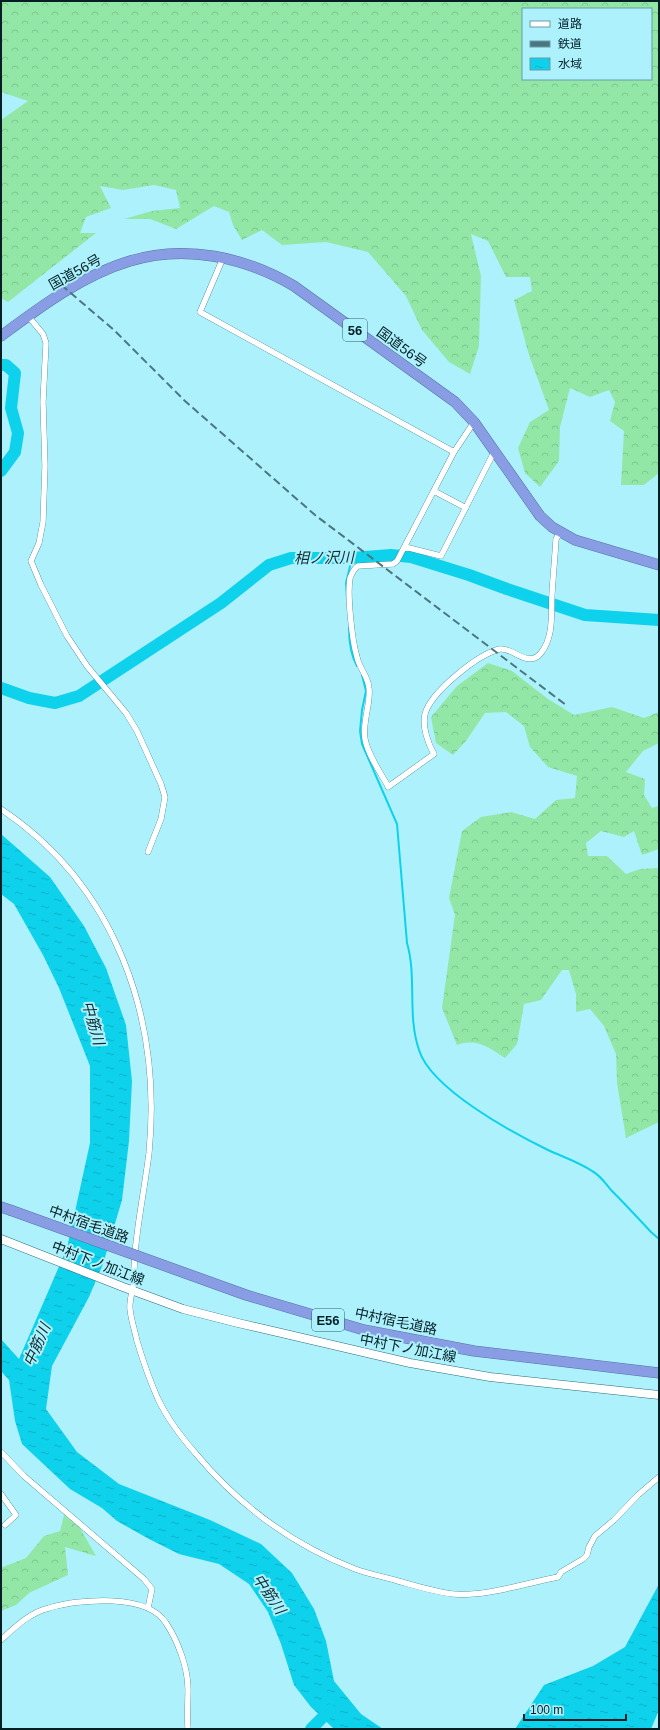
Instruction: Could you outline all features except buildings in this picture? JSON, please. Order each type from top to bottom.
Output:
[{"type":"highway","name":"国道56号","points":[[1,336],[28,316],[82,282],[107,270],[148,256],[199,254],[223,258],[275,275],[294,286],[455,402],[474,422],[540,516],[560,533],[575,540],[659,565]]},
{"type":"highway","name":"中村宿毛道路","points":[[5,1208],[240,1293],[364,1330],[474,1351],[659,1373]]},
{"type":"main road","name":"中村下ノ加江線","points":[[1,1239],[133,1291],[190,1310],[410,1363],[490,1377],[659,1395]]},
{"type":"street","points":[[223,258],[200,312],[454,452]]},
{"type":"street","points":[[28,316],[43,334],[46,343],[43,402],[45,466],[43,522],[39,543],[31,561],[41,585],[67,636],[92,672],[126,713],[138,731],[161,784],[165,797],[161,819],[148,852]]},
{"type":"street","points":[[474,422],[454,452],[397,561],[393,564],[358,566],[355,568],[350,578],[352,631],[357,659],[366,674],[370,688],[365,719],[365,739],[388,787],[434,754],[428,744],[425,713],[434,699],[449,682],[468,666],[487,654],[500,649],[507,649],[522,658],[530,658],[540,654],[546,646],[550,630],[556,539],[560,533]]},
{"type":"street","points":[[404,549],[441,556],[492,456],[496,453]]},
{"type":"street","points":[[434,492],[466,508]]},
{"type":"street","points":[[1,809],[47,845],[81,883],[103,916],[118,946],[130,977],[140,1013],[149,1057],[150,1104],[149,1150],[135,1251],[133,1291],[129,1305],[143,1361],[159,1402],[182,1437],[206,1466],[236,1498],[271,1524],[315,1550],[356,1569],[453,1594],[491,1591],[558,1577],[561,1572],[583,1559],[587,1555],[589,1547],[595,1536],[614,1520],[638,1494],[659,1476]]},
{"type":"street","points":[[1,1452],[24,1476],[144,1579],[152,1589],[148,1608]]},
{"type":"street","points":[[1,1494],[16,1515],[5,1525]]},
{"type":"street","points":[[1,1640],[22,1620],[48,1608],[85,1602],[112,1601],[138,1604],[148,1608],[166,1622],[180,1649],[188,1688],[188,1729]]},
{"type":"green space","points":[[1,1],[659,1],[659,473],[644,485],[621,485],[624,431],[610,421],[615,402],[609,390],[590,397],[570,388],[560,427],[559,461],[540,487],[525,473],[518,448],[530,422],[549,410],[529,355],[514,300],[532,291],[530,277],[506,277],[488,241],[471,234],[481,276],[479,346],[470,374],[449,362],[422,330],[406,296],[368,252],[326,242],[282,245],[262,230],[242,240],[233,225],[229,212],[214,206],[176,229],[150,219],[124,219],[152,211],[180,208],[176,190],[154,185],[123,190],[100,186],[111,208],[86,217],[80,233],[96,233],[8,302],[1,298],[1,120],[28,101],[1,92]]},
{"type":"green space","points":[[488,663],[512,671],[548,699],[574,715],[612,707],[644,718],[659,712],[659,743],[643,751],[626,772],[645,779],[644,795],[652,808],[659,806],[659,849],[642,855],[634,831],[624,837],[601,831],[586,843],[588,856],[607,856],[626,874],[640,869],[659,868],[659,1122],[626,1138],[617,1083],[616,1054],[604,1026],[590,1009],[576,1012],[576,994],[569,970],[562,970],[541,1000],[524,1004],[517,1044],[505,1058],[488,1047],[476,1043],[464,1043],[457,1045],[442,1008],[455,915],[449,898],[462,831],[481,817],[511,812],[535,819],[556,800],[575,798],[577,776],[548,767],[530,747],[524,726],[506,712],[485,713],[466,741],[453,755],[436,743],[431,717],[457,686]]},
{"type":"green space","points":[[64,1515],[80,1528],[96,1556],[65,1547],[68,1575],[29,1593],[16,1605],[1,1611],[1,1566],[3,1567],[26,1558],[44,1536],[60,1531]]},
{"type":"water","name":"中筋川","points":[[1,834],[50,877],[84,926],[106,968],[126,1025],[132,1081],[129,1141],[122,1200],[103,1264],[89,1297],[52,1366],[46,1409],[77,1452],[119,1484],[210,1520],[261,1544],[292,1573],[314,1609],[326,1641],[334,1681],[361,1714],[383,1729],[334,1729],[311,1707],[294,1685],[281,1644],[268,1612],[249,1584],[219,1564],[179,1554],[117,1521],[102,1508],[70,1489],[22,1444],[15,1421],[9,1380],[1,1371],[1,1339],[19,1359],[67,1248],[90,1143],[90,1066],[59,988],[43,955],[14,904],[1,894]]},
{"type":"water","points":[[659,1584],[659,1710],[651,1729],[515,1729],[544,1685],[593,1666],[625,1647]]},
{"type":"waterway","points":[[1,365],[6,365],[15,373],[11,408],[18,433],[15,452],[1,471]]},
{"type":"waterway","name":"相ノ沢川","points":[[1,688],[29,698],[55,703],[79,696],[221,603],[269,565],[291,558],[352,558],[391,555],[411,557],[469,575],[585,615],[659,620]]},
{"type":"waterway","points":[[347,599],[346,583],[352,558]]},
{"type":"waterway","points":[[349,628],[350,647],[357,666]]},
{"type":"waterway","points":[[362,675],[366,691],[360,731],[362,744],[397,824],[407,943],[410,956],[413,1023],[419,1050],[427,1065],[439,1080],[475,1108],[515,1133],[576,1162],[595,1173],[659,1239]]},
{"type":"waterway","points":[[311,1729],[330,1710]]},
{"type":"railway","points":[[52,277],[114,330],[185,401],[315,515],[566,705]]}]
